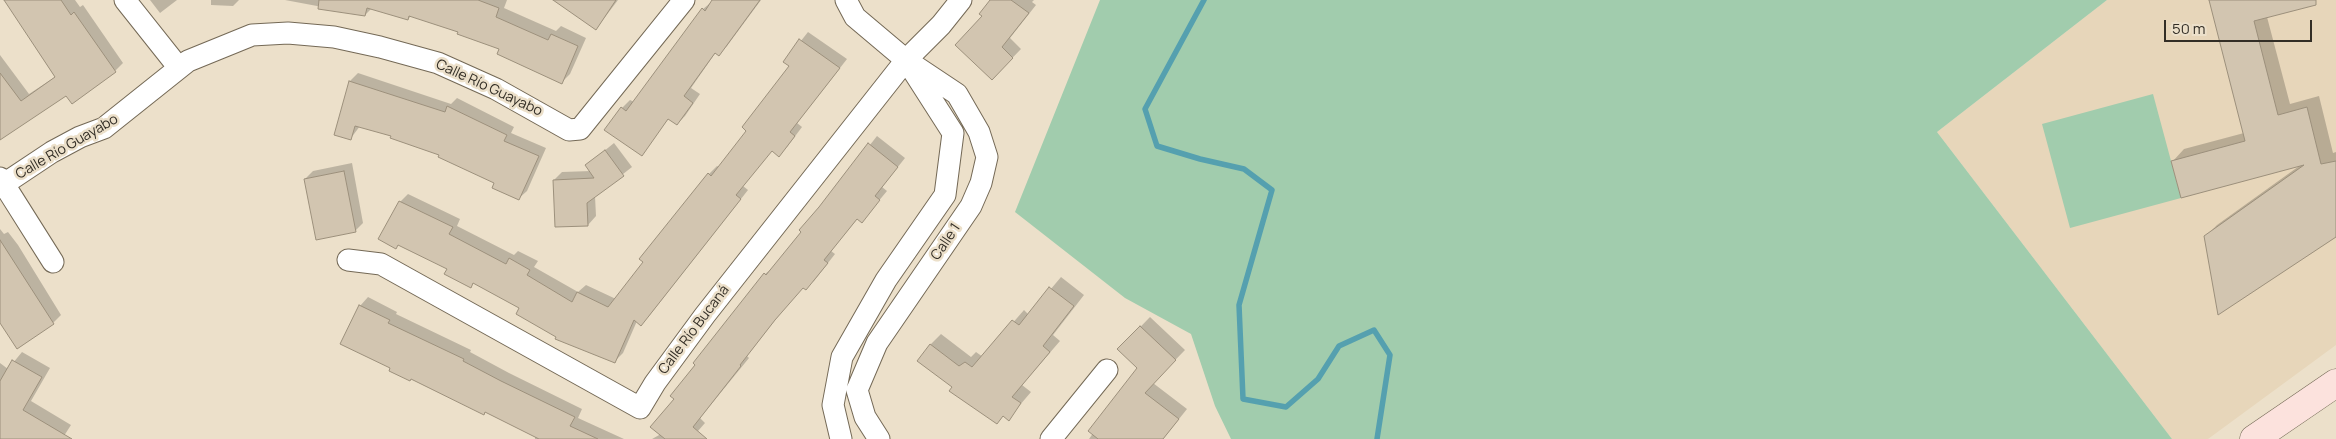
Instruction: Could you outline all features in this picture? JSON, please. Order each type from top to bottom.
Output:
[{"type":"street","points":[[126,0],[179,68]]},
{"type":"street","name":"Calle Río Guayabo","points":[[2,181],[80,137],[104,128],[188,61],[216,48],[252,35],[288,33],[334,37],[438,63],[496,89],[569,130],[580,129],[684,0]]},
{"type":"street","name":"Calle 1","points":[[846,0],[855,17],[906,60],[956,94],[979,132],[987,157],[981,183],[972,206],[877,343],[857,390],[865,418],[879,439]]},
{"type":"street","name":"Calle Río Bucaná","points":[[348,260],[381,264],[640,408],[655,383],[704,315],[906,60],[941,25],[961,0]]},
{"type":"street","name":"Calle 1","points":[[841,439],[833,405],[842,357],[886,280],[945,195],[952,133],[935,102],[906,60]]},
{"type":"street","points":[[2,181],[54,262]]},
{"type":"street","points":[[1051,439],[1106,370]]},
{"type":"street","points":[[2254,439],[2336,383]]},
{"type":"shaded area","points":[[2107,0],[2336,0],[2336,345],[2208,439],[2172,439],[1937,132]]},
{"type":"green space","points":[[1100,0],[2107,0],[1937,132],[2172,439],[1231,439],[1215,406],[1191,334],[1125,298],[1015,212]]},
{"type":"green space","points":[[2153,94],[2181,198],[2070,228],[2042,124]]},
{"type":"building","points":[[4,0],[61,0],[71,15],[74,12],[116,72],[72,104],[66,96],[0,140],[0,73],[21,101],[55,77]]},
{"type":"building","points":[[319,0],[478,0],[499,8],[496,17],[548,40],[551,34],[578,46],[562,84],[497,54],[499,49],[457,34],[458,32],[409,16],[408,20],[367,8],[365,16],[318,9]]},
{"type":"building","points":[[553,0],[616,0],[596,30]]},
{"type":"building","points":[[712,0],[760,0],[719,56],[715,53],[684,96],[693,103],[677,125],[668,119],[642,156],[604,130],[621,107],[626,111],[702,8],[705,11]]},
{"type":"building","points":[[990,0],[1011,0],[1029,13],[1002,47],[1013,58],[992,80],[955,45],[982,16],[979,14]]},
{"type":"building","points":[[2209,0],[2316,0],[2316,5],[2254,21],[2278,115],[2307,107],[2321,164],[2336,161],[2336,237],[2218,315],[2204,236],[2304,165],[2181,198],[2171,161],[2245,141]]},
{"type":"building","points":[[799,39],[840,68],[790,132],[795,136],[779,157],[772,151],[736,195],[741,199],[641,326],[634,320],[615,363],[555,339],[556,337],[516,314],[519,308],[473,283],[471,288],[444,274],[447,269],[398,245],[396,249],[378,239],[399,201],[453,227],[449,234],[506,264],[509,258],[530,270],[527,275],[572,302],[577,292],[608,307],[643,262],[639,259],[708,173],[711,176],[746,131],[742,127],[789,66],[783,62]]},
{"type":"building","points":[[349,81],[445,112],[447,106],[507,135],[504,141],[539,156],[519,200],[492,188],[494,183],[438,157],[439,155],[390,138],[391,136],[355,126],[351,140],[334,135]]},
{"type":"building","points":[[868,143],[898,167],[875,196],[880,200],[862,223],[857,219],[824,260],[828,263],[806,290],[803,288],[775,320],[693,427],[707,439],[665,439],[650,427],[674,399],[670,396],[695,365],[693,363],[764,273],[766,275],[801,232],[799,230]]},
{"type":"building","points":[[605,150],[624,176],[587,203],[588,226],[555,227],[553,180],[594,178],[585,165]]},
{"type":"building","points":[[344,171],[356,232],[316,240],[304,179]]},
{"type":"building","points":[[0,240],[54,324],[17,349],[0,323]]},
{"type":"building","points":[[1049,287],[1074,306],[1043,346],[1050,352],[1012,397],[1021,403],[1009,421],[1003,416],[997,424],[949,391],[952,387],[917,361],[930,344],[959,366],[965,362],[972,367],[1012,320],[1019,325]]},
{"type":"building","points":[[359,305],[390,320],[388,323],[464,359],[463,361],[501,381],[575,417],[570,426],[598,439],[539,439],[485,412],[484,415],[411,379],[410,381],[389,371],[390,368],[340,344]]},
{"type":"building","points":[[1140,326],[1176,360],[1145,393],[1179,419],[1163,439],[1098,439],[1088,431],[1137,368],[1117,349]]},
{"type":"building","points":[[12,360],[42,377],[23,410],[72,439],[0,439],[0,381]]},
{"type":"waterway","points":[[1204,0],[1145,109],[1157,146],[1200,159],[1244,169],[1272,190],[1239,305],[1243,399],[1286,407],[1318,379],[1339,346],[1374,330],[1390,355],[1377,439]]}]
